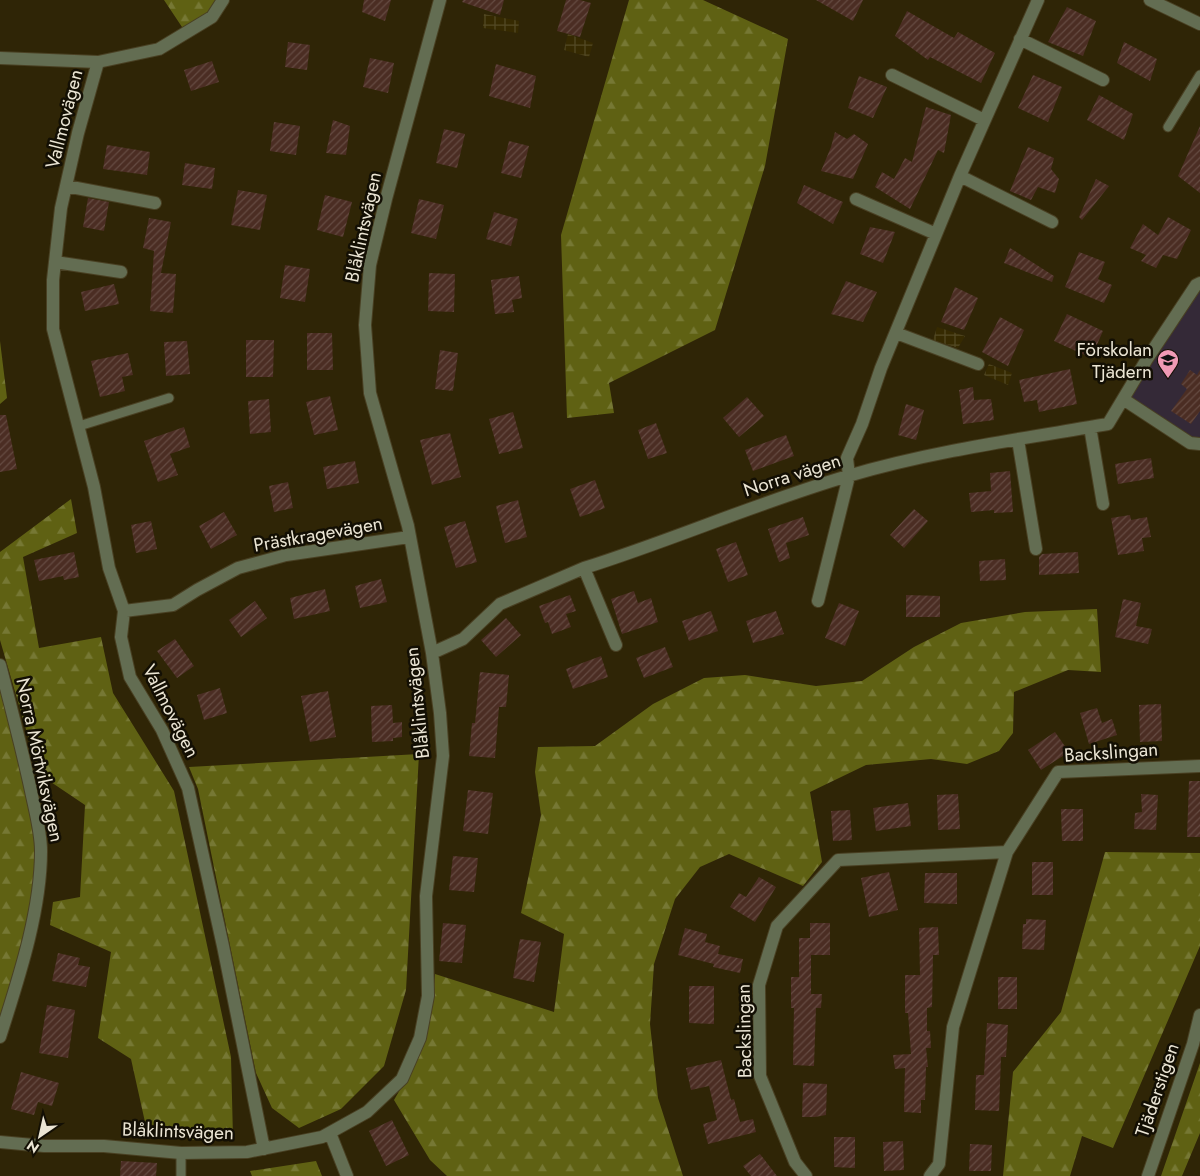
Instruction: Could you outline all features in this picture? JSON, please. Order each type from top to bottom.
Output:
[{"type":"street","points":[[0,58],[98,62],[160,50],[212,17],[223,0]]},
{"type":"street","name":"Blåklintsvägen","points":[[0,1142],[44,1146],[104,1146],[181,1153],[247,1152],[322,1138],[367,1112],[402,1079],[420,1038],[428,996],[426,896],[443,756],[440,713],[432,653],[408,526],[370,393],[365,325],[370,265],[388,190],[440,0]]},
{"type":"street","points":[[818,601],[849,476],[847,458],[960,176],[1038,0]]},
{"type":"street","points":[[1150,0],[1200,24]]},
{"type":"street","points":[[1020,39],[1103,80]]},
{"type":"street","name":"Vallmovägen","points":[[98,62],[78,133],[61,208],[53,280],[53,329],[94,487],[109,568],[124,612],[121,637],[130,677],[162,730],[188,788],[223,946],[264,1149]]},
{"type":"street","points":[[892,75],[984,120]]},
{"type":"street","points":[[960,176],[1052,222]]},
{"type":"street","name":"Vallmovägen","points":[[66,186],[156,203]]},
{"type":"street","points":[[856,198],[936,234]]},
{"type":"street","points":[[55,262],[121,272]]},
{"type":"street","name":"Norra vägen","points":[[432,653],[463,639],[500,604],[584,568],[642,550],[748,509],[849,476],[946,452],[1108,424],[1147,359],[1196,285],[1200,283]]},
{"type":"street","points":[[896,333],[978,364]]},
{"type":"street","points":[[1123,399],[1190,443],[1200,444]]},
{"type":"street","points":[[1090,428],[1103,504]]},
{"type":"street","points":[[1018,440],[1036,549]]},
{"type":"street","name":"Prästkragevägen","points":[[124,612],[173,605],[238,568],[286,555],[409,537]]},
{"type":"street","points":[[584,568],[616,645]]},
{"type":"street","name":"Norra Mörtviksvägen","points":[[0,665],[23,751],[41,850],[37,898],[20,974],[0,1038]]},
{"type":"street","name":"Backslingan","points":[[930,1176],[939,1164],[953,1027],[1007,852],[1058,772],[1200,766]]},
{"type":"street","name":"Backslingan","points":[[806,1176],[795,1162],[760,1076],[758,985],[777,926],[838,860],[1007,852]]},
{"type":"street","name":"Tjäderstigen","points":[[1148,1176],[1193,1044],[1200,1015]]},
{"type":"street","points":[[330,1133],[347,1176]]},
{"type":"lane","points":[[1168,127],[1200,75]]},
{"type":"lane","points":[[79,426],[169,398]]},
{"type":"lane","points":[[181,1153],[181,1176]]},
{"type":"shaded area","points":[[484,14],[519,21],[518,33],[483,28]]},
{"type":"shaded area","points":[[568,34],[593,43],[589,57],[564,50]]},
{"type":"shaded area","name":"Förskolan Tjädern","points":[[1200,283],[1200,444],[1123,399]]},
{"type":"shaded area","points":[[937,327],[965,336],[958,348],[933,340]]},
{"type":"shaded area","points":[[989,364],[1012,373],[1008,385],[984,375]]},
{"type":"green space","points":[[164,0],[223,0],[186,33]]},
{"type":"green space","points":[[629,0],[703,0],[788,39],[765,166],[715,330],[609,383],[614,413],[567,418],[561,235]]},
{"type":"green space","points":[[0,341],[7,398],[0,404]]},
{"type":"green space","points":[[71,499],[77,533],[23,557],[39,648],[101,637],[113,693],[174,791],[231,1057],[233,1138],[192,1140],[145,1122],[131,1059],[98,1038],[111,952],[50,925],[53,902],[80,897],[85,805],[39,774],[0,640],[0,552]]},
{"type":"green space","points":[[1097,609],[1101,672],[1068,670],[1014,692],[1013,733],[999,751],[967,764],[931,759],[866,765],[810,792],[822,862],[803,886],[729,854],[700,867],[675,899],[654,964],[650,1024],[658,1098],[683,1176],[447,1176],[430,1160],[394,1100],[405,1081],[433,996],[435,974],[554,1012],[564,934],[521,913],[541,815],[535,772],[538,747],[595,746],[653,704],[704,678],[745,675],[816,686],[862,681],[914,647],[961,623],[1025,612]]},
{"type":"green space","points":[[0,665],[34,806],[37,898],[0,1037]]},
{"type":"green space","points":[[419,754],[406,990],[384,1066],[341,1109],[299,1128],[272,1108],[256,1073],[198,789],[189,767]]},
{"type":"green space","points":[[1105,852],[1200,853],[1200,946],[1113,1148],[1082,1136],[1070,1176],[1003,1176],[1013,1072],[1061,1012]]},
{"type":"green space","points":[[1200,1063],[1200,1133],[1182,1176],[1161,1176]]},
{"type":"green space","points":[[316,1161],[322,1176],[252,1176],[250,1171]]},
{"type":"building","points":[[364,0],[391,0],[385,21],[362,12]]},
{"type":"building","points":[[463,0],[504,0],[500,15],[462,2]]},
{"type":"building","points":[[566,0],[580,0],[591,3],[580,37],[557,31]]},
{"type":"building","points":[[816,0],[863,0],[853,21]]},
{"type":"building","points":[[1067,7],[1096,21],[1083,56],[1048,42]]},
{"type":"building","points":[[907,11],[954,38],[958,32],[995,53],[981,83],[930,57],[928,60],[895,36]]},
{"type":"building","points":[[288,42],[310,45],[307,70],[285,67]]},
{"type":"building","points":[[1124,42],[1157,59],[1150,81],[1117,63]]},
{"type":"building","points":[[370,58],[394,63],[388,93],[363,87]]},
{"type":"building","points":[[212,61],[219,82],[191,91],[184,70]]},
{"type":"building","points":[[496,64],[536,76],[530,108],[489,96]]},
{"type":"building","points":[[1033,75],[1062,87],[1048,122],[1018,108]]},
{"type":"building","points":[[859,76],[887,87],[873,118],[848,108]]},
{"type":"building","points":[[1099,95],[1133,114],[1124,140],[1087,120]]},
{"type":"building","points":[[926,107],[951,115],[944,153],[938,150],[910,209],[875,187],[882,172],[894,179],[905,158],[912,162]]},
{"type":"building","points":[[333,120],[350,126],[346,155],[326,153]]},
{"type":"building","points":[[274,122],[300,126],[296,155],[270,151]]},
{"type":"building","points":[[1200,126],[1200,193],[1178,176]]},
{"type":"building","points":[[444,129],[465,134],[457,168],[436,163]]},
{"type":"building","points":[[835,132],[847,139],[854,134],[868,144],[853,179],[821,171]]},
{"type":"building","points":[[509,141],[529,146],[521,178],[501,173]]},
{"type":"building","points":[[107,145],[150,152],[147,175],[103,169]]},
{"type":"building","points":[[1028,147],[1054,158],[1051,169],[1059,179],[1055,193],[1038,187],[1031,200],[1010,191]]},
{"type":"building","points":[[185,163],[215,168],[212,189],[182,185]]},
{"type":"building","points":[[1096,179],[1109,186],[1082,220],[1079,217]]},
{"type":"building","points":[[804,185],[843,202],[833,224],[797,203]]},
{"type":"building","points":[[238,190],[267,195],[260,230],[231,225]]},
{"type":"building","points":[[325,195],[352,202],[343,237],[317,230]]},
{"type":"building","points":[[88,198],[109,202],[104,231],[83,227]]},
{"type":"building","points":[[419,199],[444,205],[436,239],[411,233]]},
{"type":"building","points":[[494,212],[518,219],[511,246],[486,239]]},
{"type":"building","points":[[1168,217],[1191,230],[1177,259],[1163,255],[1156,268],[1141,261],[1146,255],[1130,248],[1143,224],[1158,235]]},
{"type":"building","points":[[149,218],[171,222],[161,273],[176,274],[173,313],[150,311],[154,251],[143,248]]},
{"type":"building","points":[[870,227],[895,232],[883,263],[860,254]]},
{"type":"building","points":[[1010,248],[1054,276],[1052,282],[1004,263]]},
{"type":"building","points":[[1079,252],[1105,262],[1098,279],[1112,285],[1104,303],[1065,287]]},
{"type":"building","points":[[285,265],[310,269],[305,302],[280,298]]},
{"type":"building","points":[[429,273],[455,274],[454,312],[428,311]]},
{"type":"building","points":[[519,276],[522,298],[512,300],[514,312],[495,314],[491,280]]},
{"type":"building","points":[[846,281],[877,292],[863,322],[831,314]]},
{"type":"building","points":[[114,284],[119,304],[85,311],[81,292]]},
{"type":"building","points":[[955,287],[978,298],[964,330],[941,322]]},
{"type":"building","points":[[1067,314],[1103,331],[1091,358],[1054,341]]},
{"type":"building","points":[[1000,317],[1024,330],[1008,366],[982,352]]},
{"type":"building","points":[[307,333],[332,333],[333,370],[307,370]]},
{"type":"building","points":[[246,340],[274,340],[273,377],[246,377]]},
{"type":"building","points":[[187,341],[190,374],[166,376],[164,342]]},
{"type":"building","points":[[440,350],[458,353],[453,391],[435,389]]},
{"type":"building","points":[[128,353],[133,375],[122,377],[125,391],[100,397],[91,361]]},
{"type":"building","points":[[1070,369],[1077,404],[1039,412],[1037,400],[1024,402],[1019,380]]},
{"type":"building","points":[[1190,370],[1197,375],[1200,370],[1200,411],[1191,424],[1171,411],[1187,389],[1181,384]]},
{"type":"building","points":[[973,387],[974,400],[991,399],[994,420],[963,424],[959,390]]},
{"type":"building","points":[[330,396],[338,430],[314,435],[306,402]]},
{"type":"building","points":[[747,397],[764,416],[739,437],[723,418]]},
{"type":"building","points":[[269,399],[271,432],[250,434],[248,401]]},
{"type":"building","points":[[906,404],[924,410],[916,440],[898,435]]},
{"type":"building","points":[[513,412],[523,448],[499,454],[489,419]]},
{"type":"building","points":[[0,415],[6,415],[17,469],[0,472]]},
{"type":"building","points":[[656,423],[667,453],[648,459],[638,430]]},
{"type":"building","points":[[184,427],[190,447],[170,454],[178,475],[158,482],[144,441]]},
{"type":"building","points":[[450,433],[461,477],[432,485],[420,440]]},
{"type":"building","points":[[786,435],[794,456],[753,471],[745,450]]},
{"type":"building","points":[[1151,458],[1154,478],[1118,484],[1115,464]]},
{"type":"building","points":[[355,461],[359,483],[327,489],[323,467]]},
{"type":"building","points":[[1010,471],[1013,512],[994,513],[994,510],[971,512],[969,493],[991,491],[990,473]]},
{"type":"building","points":[[595,480],[605,508],[580,517],[570,489]]},
{"type":"building","points":[[288,482],[293,508],[274,512],[269,486]]},
{"type":"building","points":[[518,500],[527,537],[505,543],[496,506]]},
{"type":"building","points":[[914,509],[928,521],[904,548],[890,535]]},
{"type":"building","points":[[224,512],[237,535],[211,549],[199,526]]},
{"type":"building","points":[[1130,515],[1131,520],[1147,517],[1151,537],[1142,538],[1144,551],[1118,555],[1111,518]]},
{"type":"building","points":[[803,517],[809,535],[786,543],[790,558],[779,562],[768,529]]},
{"type":"building","points":[[151,521],[157,549],[136,553],[131,525]]},
{"type":"building","points":[[465,521],[477,562],[456,568],[444,527]]},
{"type":"building","points":[[736,542],[748,575],[728,582],[716,549]]},
{"type":"building","points":[[74,552],[79,577],[64,580],[63,576],[39,581],[34,560]]},
{"type":"building","points":[[1078,552],[1079,573],[1039,575],[1039,557],[1042,554]]},
{"type":"building","points":[[1005,559],[1006,580],[980,581],[979,561]]},
{"type":"building","points":[[381,579],[387,602],[360,608],[355,586]]},
{"type":"building","points":[[325,589],[330,611],[294,619],[290,598]]},
{"type":"building","points":[[634,591],[638,603],[651,598],[658,622],[622,634],[611,599]]},
{"type":"building","points":[[570,595],[576,611],[566,614],[571,627],[552,634],[548,622],[545,623],[539,606]]},
{"type":"building","points":[[906,595],[940,596],[940,617],[906,617]]},
{"type":"building","points":[[1123,599],[1141,603],[1136,626],[1152,629],[1148,644],[1115,637]]},
{"type":"building","points":[[255,601],[267,618],[241,637],[229,620]]},
{"type":"building","points":[[839,603],[859,611],[845,646],[825,638]]},
{"type":"building","points":[[711,611],[718,631],[689,641],[682,621]]},
{"type":"building","points":[[776,611],[784,634],[753,643],[746,621]]},
{"type":"building","points":[[506,618],[521,635],[496,657],[481,640]]},
{"type":"building","points":[[175,639],[194,666],[177,678],[157,651]]},
{"type":"building","points":[[665,647],[673,667],[644,678],[636,658]]},
{"type":"building","points":[[601,656],[608,677],[573,689],[566,669]]},
{"type":"building","points":[[480,672],[509,675],[506,707],[499,707],[495,758],[469,756],[472,723],[475,723]]},
{"type":"building","points":[[220,688],[227,713],[204,720],[197,695]]},
{"type":"building","points":[[328,691],[336,737],[310,742],[301,696]]},
{"type":"building","points":[[1161,704],[1162,741],[1140,742],[1139,705]]},
{"type":"building","points":[[392,705],[393,723],[402,722],[402,737],[393,738],[393,741],[372,742],[371,706]]},
{"type":"building","points":[[1097,708],[1102,723],[1112,719],[1117,735],[1089,744],[1080,713]]},
{"type":"building","points":[[1055,732],[1069,752],[1041,770],[1028,750]]},
{"type":"building","points":[[1189,781],[1200,781],[1200,837],[1187,837]]},
{"type":"building","points":[[468,790],[493,793],[488,834],[463,831]]},
{"type":"building","points":[[958,794],[960,829],[938,830],[937,795]]},
{"type":"building","points":[[1141,794],[1158,795],[1156,830],[1134,829],[1135,813],[1142,812]]},
{"type":"building","points":[[908,803],[911,826],[876,831],[873,808]]},
{"type":"building","points":[[1061,809],[1083,809],[1083,841],[1062,841]]},
{"type":"building","points":[[850,810],[852,840],[833,841],[831,811]]},
{"type":"building","points":[[453,856],[478,858],[474,892],[449,890]]},
{"type":"building","points":[[1032,862],[1053,862],[1053,895],[1032,895]]},
{"type":"building","points":[[889,872],[898,910],[869,917],[861,878]]},
{"type":"building","points":[[925,873],[957,873],[957,904],[924,903]]},
{"type":"building","points":[[759,877],[776,887],[755,922],[730,907],[739,893],[746,897]]},
{"type":"building","points":[[1026,919],[1046,920],[1044,950],[1022,949],[1023,924],[1026,924]]},
{"type":"building","points":[[443,923],[466,925],[462,963],[439,961]]},
{"type":"building","points":[[810,923],[830,923],[830,955],[811,955],[811,994],[822,994],[821,1008],[816,1008],[814,1066],[793,1065],[794,1008],[791,1008],[791,977],[799,977],[799,938],[810,938]]},
{"type":"building","points":[[938,927],[939,955],[933,955],[932,1007],[927,1008],[927,1031],[930,1031],[931,1048],[926,1048],[928,1067],[926,1067],[925,1100],[921,1100],[921,1113],[904,1112],[905,1068],[895,1069],[893,1055],[911,1054],[908,1013],[905,1013],[905,975],[920,975],[919,928]]},
{"type":"building","points":[[685,928],[707,934],[705,942],[720,946],[718,954],[743,959],[740,973],[713,967],[714,964],[678,955]]},
{"type":"building","points":[[520,939],[541,942],[534,982],[513,978]]},
{"type":"building","points":[[58,953],[80,958],[78,965],[90,967],[86,987],[52,981]]},
{"type":"building","points":[[998,977],[1017,977],[1017,1009],[998,1009]]},
{"type":"building","points":[[689,986],[714,986],[714,1024],[689,1023]]},
{"type":"building","points":[[47,1005],[75,1010],[68,1058],[39,1053]]},
{"type":"building","points":[[987,1023],[1008,1025],[1006,1057],[1001,1057],[999,1111],[975,1110],[976,1075],[984,1075]]},
{"type":"building","points":[[721,1060],[731,1100],[734,1099],[740,1122],[753,1119],[756,1132],[708,1144],[703,1124],[717,1120],[709,1086],[691,1090],[686,1068]]},
{"type":"building","points":[[21,1072],[59,1083],[52,1106],[38,1102],[34,1115],[11,1109]]},
{"type":"building","points":[[803,1083],[827,1084],[826,1115],[802,1117]]},
{"type":"building","points":[[392,1120],[409,1155],[386,1166],[369,1131]]},
{"type":"building","points":[[834,1137],[855,1137],[855,1168],[834,1167]]},
{"type":"building","points":[[903,1141],[904,1170],[884,1171],[883,1142]]},
{"type":"building","points":[[970,1144],[992,1145],[991,1171],[969,1171]]},
{"type":"building","points":[[760,1154],[777,1176],[751,1176],[743,1166]]},
{"type":"building","points":[[121,1161],[157,1163],[156,1176],[120,1176]]},
{"type":"place","name":"Förskolan Tjädern","points":[[1168,379]]}]
